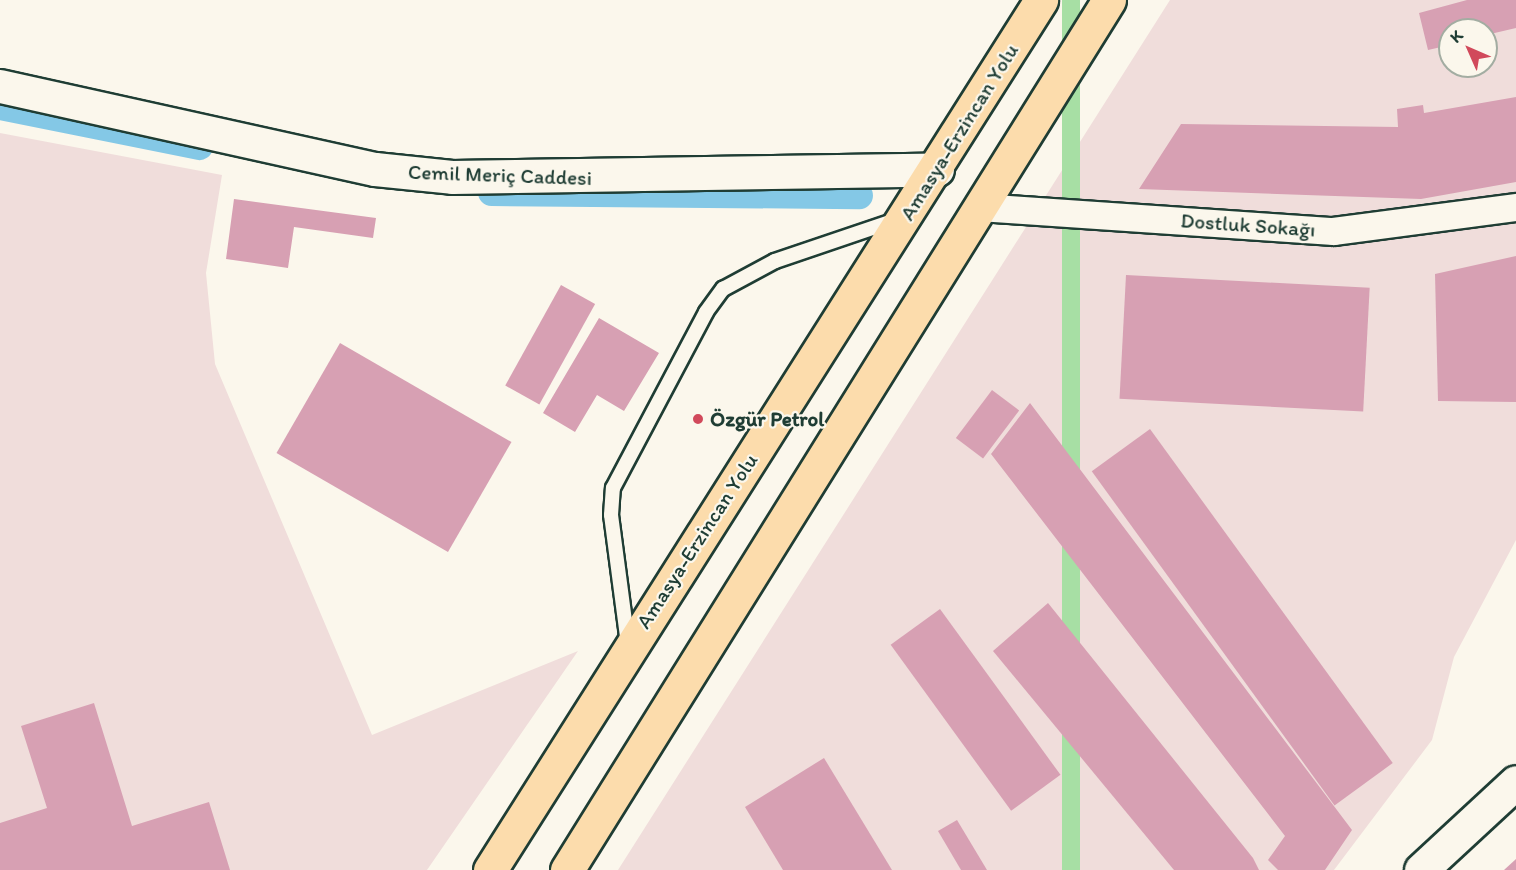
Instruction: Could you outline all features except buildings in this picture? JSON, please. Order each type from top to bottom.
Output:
[{"type":"highway","name":"Amasya-Erzincan Yolu","points":[[490,870],[628,647],[907,217],[1041,0]]},
{"type":"highway","points":[[567,870],[1108,0]]},
{"type":"street","name":"Cemil Meriç Caddesi","points":[[0,86],[375,169],[452,177],[937,169]]},
{"type":"street","name":"Dostluk Sokağı","points":[[980,207],[1334,231],[1516,207]]},
{"type":"street","points":[[1421,870],[1516,782]]},
{"type":"lane","points":[[628,647],[611,515],[613,488],[706,312],[723,289],[775,261],[907,217]]},
{"type":"shaded area","points":[[1170,0],[1516,0],[1516,540],[1454,657],[1432,740],[1334,870],[618,870]]},
{"type":"shaded area","points":[[0,133],[222,175],[206,273],[215,364],[372,735],[578,651],[427,870],[0,870]]},
{"type":"green space","points":[[1062,0],[1080,0],[1080,870],[1062,870]]},
{"type":"waterway","points":[[0,106],[199,146]]},
{"type":"waterway","points":[[491,192],[859,195]]},
{"type":"place","name":"Özgür Petrol","points":[[698,419]]}]
